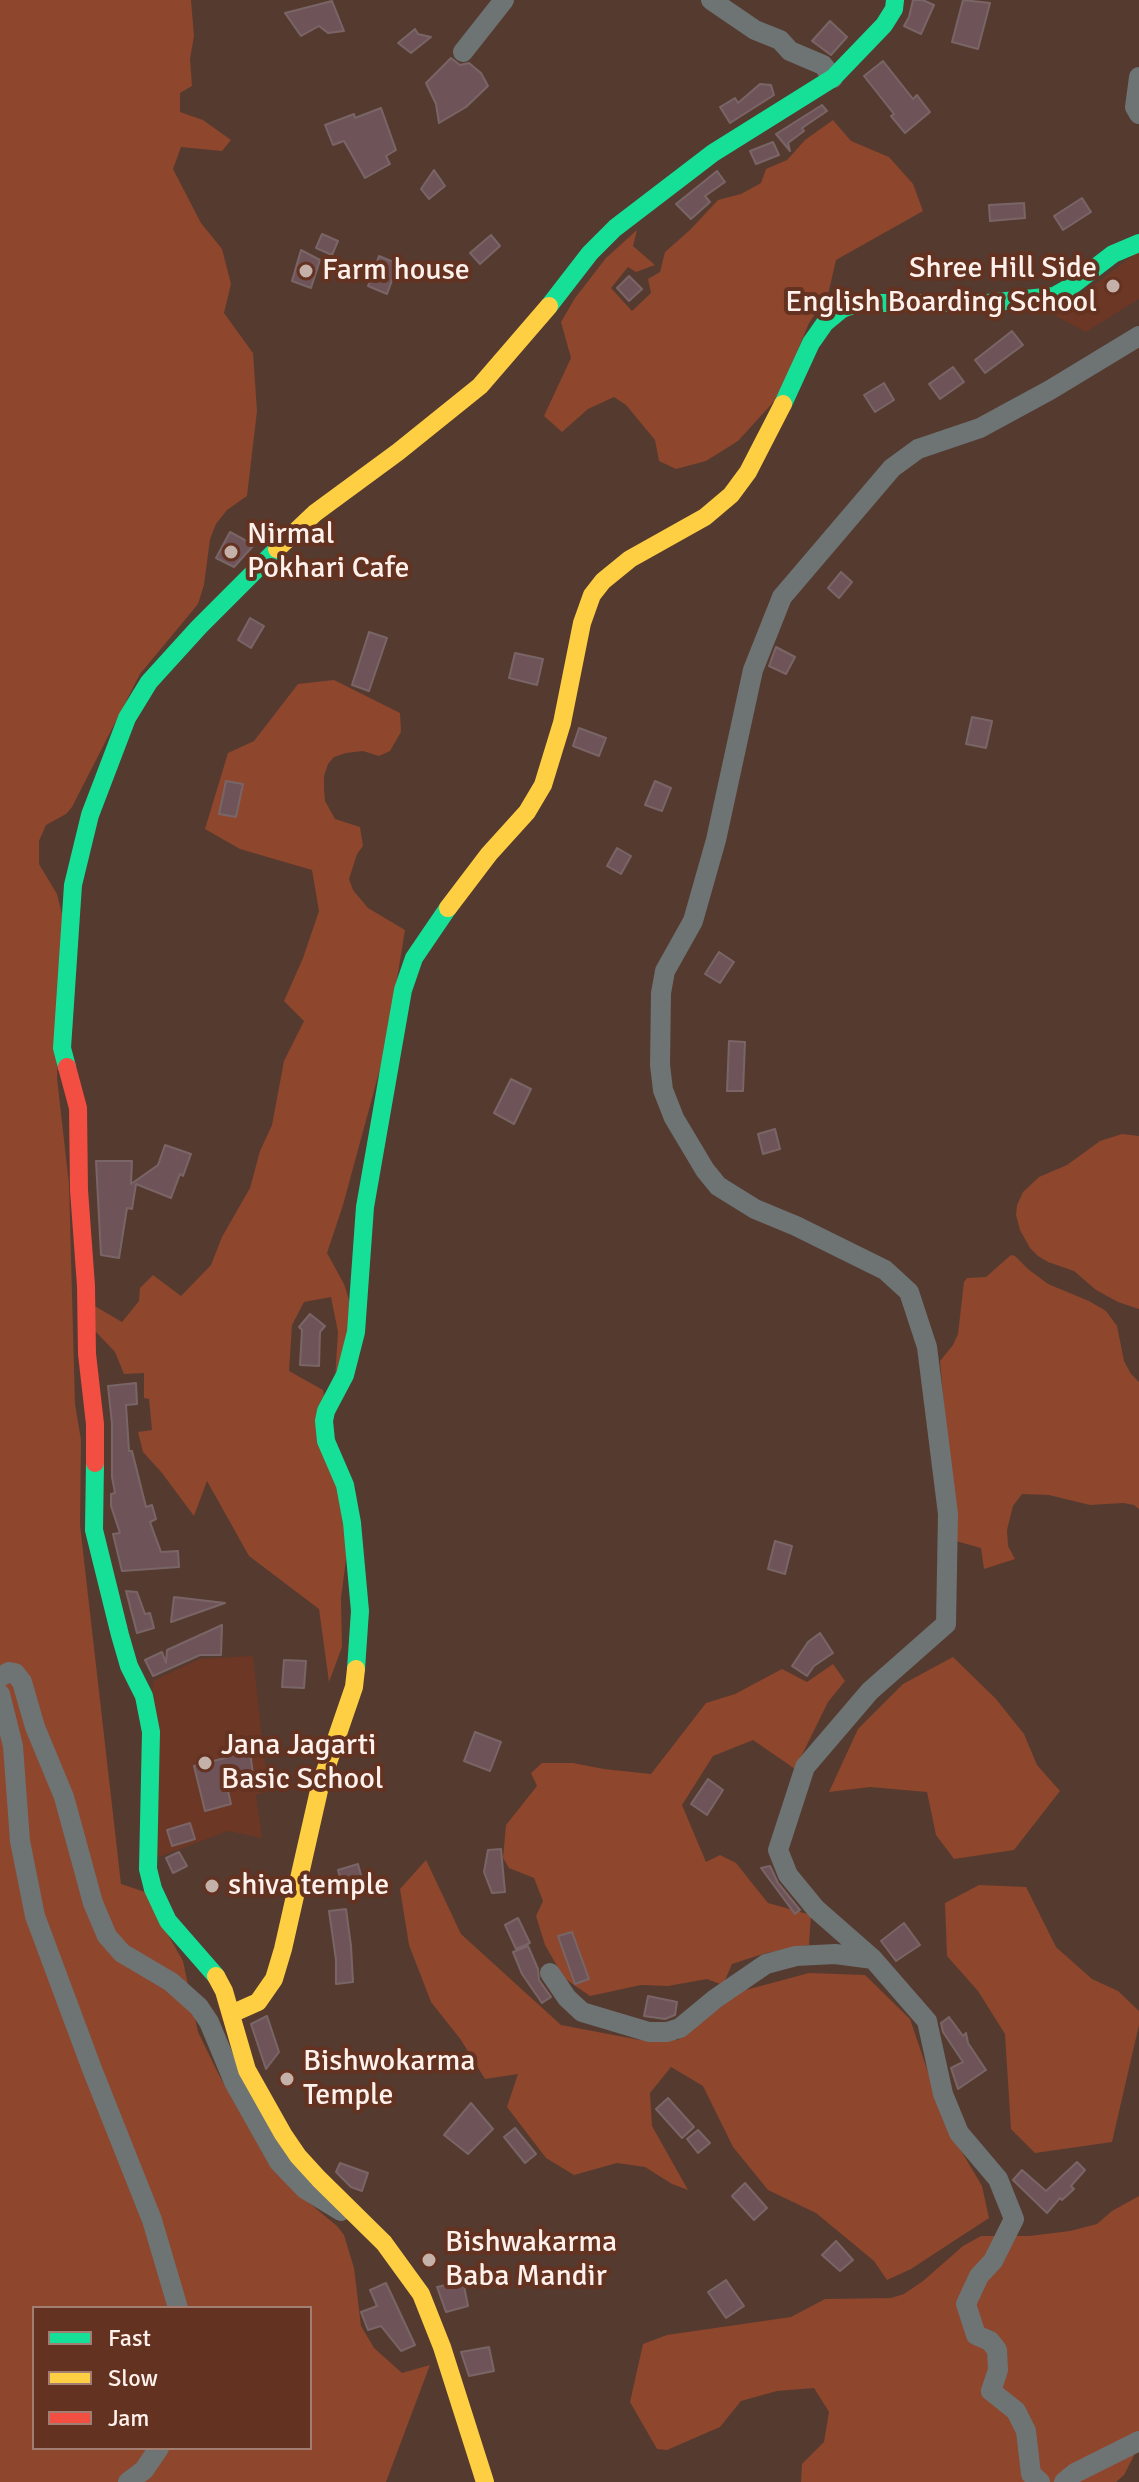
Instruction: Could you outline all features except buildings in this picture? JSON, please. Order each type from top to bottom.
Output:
[{"type":"main road","points":[[485,2482],[442,2347],[421,2294],[384,2243],[298,2156],[283,2134],[247,2070],[224,1991],[213,1971],[168,1921],[153,1889],[147,1843],[151,1732],[144,1696],[129,1666],[120,1635],[94,1530],[95,1424],[87,1354],[78,1108],[62,1048],[73,885],[90,815],[110,761],[137,698],[149,682],[259,566],[326,505],[480,386],[590,253],[615,228],[713,153],[833,78],[884,25],[894,9],[895,0]]},
{"type":"main road","points":[[231,2014],[258,2002],[274,1979],[320,1786],[354,1687],[360,1611],[352,1523],[345,1485],[326,1441],[324,1421],[345,1375],[356,1332],[365,1207],[403,990],[414,958],[435,924],[489,854],[527,812],[543,785],[562,723],[582,623],[592,595],[603,581],[630,559],[705,517],[731,495],[768,436],[811,343],[825,323],[842,309],[870,303],[987,303],[1054,296],[1113,254],[1139,243]]},
{"type":"street","points":[[463,52],[504,0]]},
{"type":"street","points":[[711,0],[755,30],[780,40],[790,51],[823,65],[833,78]]},
{"type":"street","points":[[1139,77],[1135,107],[1139,114]]},
{"type":"street","points":[[1040,2482],[1031,2474],[1026,2431],[1016,2411],[991,2391],[998,2370],[997,2350],[990,2341],[976,2335],[966,2304],[979,2276],[993,2261],[1014,2219],[998,2179],[959,2133],[943,2094],[927,2021],[873,1959],[816,1909],[788,1875],[778,1850],[805,1767],[870,1691],[946,1624],[948,1514],[930,1361],[909,1292],[885,1270],[755,1209],[718,1186],[705,1170],[674,1118],[663,1090],[660,1065],[661,993],[665,971],[693,921],[716,840],[753,670],[782,597],[892,468],[918,449],[980,428],[1139,336]]},
{"type":"street","points":[[0,1677],[9,1672],[15,1673],[22,1682],[35,1727],[64,1797],[93,1903],[107,1936],[122,1953],[171,1982],[199,2007],[209,2022],[234,2082],[267,2143],[289,2174],[328,2205],[359,2219]]},
{"type":"street","points":[[0,1694],[13,1746],[20,1841],[35,1916],[147,2205],[177,2306]]},
{"type":"street","points":[[550,1973],[567,1998],[582,2012],[649,2032],[667,2032],[680,2028],[766,1964],[796,1956],[835,1954],[873,1959]]},
{"type":"street","points":[[1064,2482],[1075,2473],[1139,2441]]},
{"type":"street","points":[[128,2482],[144,2470],[158,2450]]},
{"type":"shaded area","points":[[0,0],[191,0],[194,36],[190,59],[192,86],[180,93],[180,112],[203,120],[231,140],[222,151],[181,147],[173,169],[201,223],[222,249],[231,284],[224,313],[253,353],[257,411],[247,496],[227,510],[216,524],[210,539],[204,585],[198,604],[140,674],[72,807],[46,825],[39,841],[39,864],[57,894],[63,918],[57,1078],[69,1184],[75,1404],[81,1440],[80,1525],[121,1884],[148,1893],[183,1961],[198,2032],[269,2164],[344,2235],[354,2268],[361,2326],[374,2348],[402,2373],[430,2365],[386,2482],[0,2482]]},
{"type":"shaded area","points":[[833,120],[851,141],[889,157],[913,184],[923,211],[836,260],[828,295],[809,323],[779,396],[738,441],[706,461],[676,469],[659,461],[655,440],[626,405],[614,397],[588,409],[562,432],[544,416],[571,358],[561,322],[606,258],[637,230],[633,246],[655,265],[636,272],[628,267],[611,288],[632,311],[651,293],[648,279],[660,272],[665,252],[718,200],[741,194],[761,183],[766,169],[787,160],[805,140]]},
{"type":"shaded area","name":"Shree Hill Side English Boarding School","points":[[1139,251],[1139,299],[1086,332],[1054,315]]},
{"type":"shaded area","points":[[334,680],[400,713],[401,732],[390,751],[379,756],[363,751],[334,757],[324,776],[324,789],[325,801],[335,819],[360,827],[363,846],[349,879],[353,890],[368,908],[405,930],[386,1047],[327,1253],[344,1284],[353,1312],[335,1380],[338,1332],[331,1297],[304,1302],[292,1325],[289,1371],[323,1390],[347,1552],[341,1598],[342,1647],[329,1682],[319,1609],[249,1556],[207,1481],[194,1516],[143,1452],[138,1432],[152,1430],[149,1399],[144,1398],[144,1373],[124,1374],[115,1352],[95,1331],[93,1305],[122,1322],[139,1301],[140,1288],[153,1275],[181,1296],[211,1265],[222,1237],[250,1188],[260,1151],[272,1125],[284,1061],[304,1021],[284,1001],[319,911],[312,870],[240,849],[205,829],[228,753],[254,741],[298,684]]},
{"type":"shaded area","points":[[1122,1134],[1139,1136],[1139,1309],[1118,1302],[1096,1290],[1074,1271],[1038,1256],[1020,1230],[1016,1215],[1023,1192],[1039,1177],[1067,1165],[1100,1141]]},
{"type":"shaded area","points":[[1011,1255],[1048,1284],[1106,1311],[1117,1326],[1124,1361],[1139,1382],[1139,1509],[1123,1503],[1090,1505],[1049,1495],[1022,1494],[1013,1506],[1007,1530],[1008,1546],[1015,1559],[984,1569],[981,1548],[956,1541],[940,1361],[958,1334],[964,1282],[967,1278],[986,1277]]},
{"type":"shaded area","name":"Jana Jagarti Basic School","points":[[253,1656],[268,1791],[256,1795],[262,1838],[228,1831],[140,1864],[153,1681],[199,1659]]},
{"type":"shaded area","points":[[953,1657],[996,1699],[1024,1734],[1037,1765],[1060,1791],[1014,1850],[954,1859],[936,1835],[927,1792],[870,1787],[829,1792],[858,1729],[903,1684]]},
{"type":"shaded area","points":[[833,1664],[845,1681],[828,1702],[795,1769],[753,1740],[713,1756],[682,1805],[706,1862],[720,1855],[736,1863],[768,1903],[811,1915],[809,1945],[766,1953],[732,1964],[723,1985],[707,1979],[668,1986],[641,1985],[590,1996],[564,1978],[545,1945],[536,1916],[543,1901],[534,1878],[509,1868],[503,1858],[506,1825],[537,1786],[531,1773],[542,1763],[573,1763],[651,1774],[706,1703],[735,1694],[782,1669],[807,1682]]},
{"type":"shaded area","points":[[426,1860],[461,1934],[561,2025],[640,2040],[678,2040],[742,1991],[809,1973],[865,1975],[910,2019],[946,2125],[982,2186],[989,2218],[911,2269],[887,2280],[874,2261],[816,2213],[768,2190],[733,2147],[703,2086],[671,2067],[650,2093],[652,2126],[688,2190],[645,2167],[617,2163],[574,2175],[546,2158],[507,2107],[518,2074],[485,2079],[461,2040],[431,2002],[409,1945],[400,1889]]},
{"type":"shaded area","points":[[979,1885],[1026,1887],[1056,1947],[1092,1979],[1118,1991],[1139,2011],[1139,2025],[1112,2142],[1035,2153],[1011,2129],[1005,2034],[978,1991],[947,1956],[945,1903]]},
{"type":"shaded area","points":[[1139,2196],[1139,2446],[1124,2475],[1116,2482],[801,2482],[802,2464],[824,2442],[829,2412],[814,2388],[777,2391],[741,2401],[720,2427],[667,2450],[657,2449],[630,2402],[643,2344],[667,2335],[791,2317],[825,2299],[891,2298],[904,2294],[923,2281],[963,2246],[981,2236],[1029,2236],[1070,2231],[1097,2224],[1112,2211]]},
{"type":"traffic: fast","points":[[549,306],[590,253],[615,228],[713,153],[833,78],[884,25],[894,9],[895,0]]},
{"type":"traffic: fast","points":[[783,404],[811,343],[825,323],[842,309],[870,303],[987,303],[1054,296],[1113,254],[1139,243]]},
{"type":"traffic: fast","points":[[67,1067],[62,1048],[73,885],[90,815],[127,718],[149,682],[277,549]]},
{"type":"traffic: fast","points":[[356,1669],[360,1611],[352,1523],[345,1485],[326,1441],[324,1421],[345,1375],[356,1332],[365,1207],[403,990],[414,958],[448,908]]},
{"type":"traffic: fast","points":[[95,1463],[94,1530],[120,1635],[129,1666],[144,1696],[151,1732],[148,1869],[153,1889],[168,1921],[216,1976]]},
{"type":"traffic: slow","points":[[277,549],[315,513],[480,386],[549,306]]},
{"type":"traffic: slow","points":[[448,908],[489,854],[527,812],[543,785],[562,723],[582,623],[592,595],[603,581],[630,559],[705,517],[731,495],[748,472],[783,404]]},
{"type":"traffic: slow","points":[[231,2014],[258,2002],[274,1979],[320,1786],[354,1687],[356,1669]]},
{"type":"traffic: slow","points":[[216,1976],[224,1991],[247,2070],[283,2134],[319,2179],[384,2243],[421,2294],[442,2347],[485,2482]]},
{"type":"traffic: jam","points":[[67,1067],[78,1108],[79,1190],[95,1463]]},
{"type":"place","name":"Farm house","points":[[306,271]]},
{"type":"place","name":"Shree Hill Side English Boarding School","points":[[1113,286]]},
{"type":"place","name":"Nirmal Pokhari Cafe","points":[[231,552]]},
{"type":"place","name":"Jana Jagarti Basic School","points":[[205,1763]]},
{"type":"place","name":"shiva temple","points":[[212,1886]]},
{"type":"place","name":"Bishwokarma Temple","points":[[287,2079]]},
{"type":"place","name":"Bishwakarma Baba Mandir","points":[[429,2260]]}]
